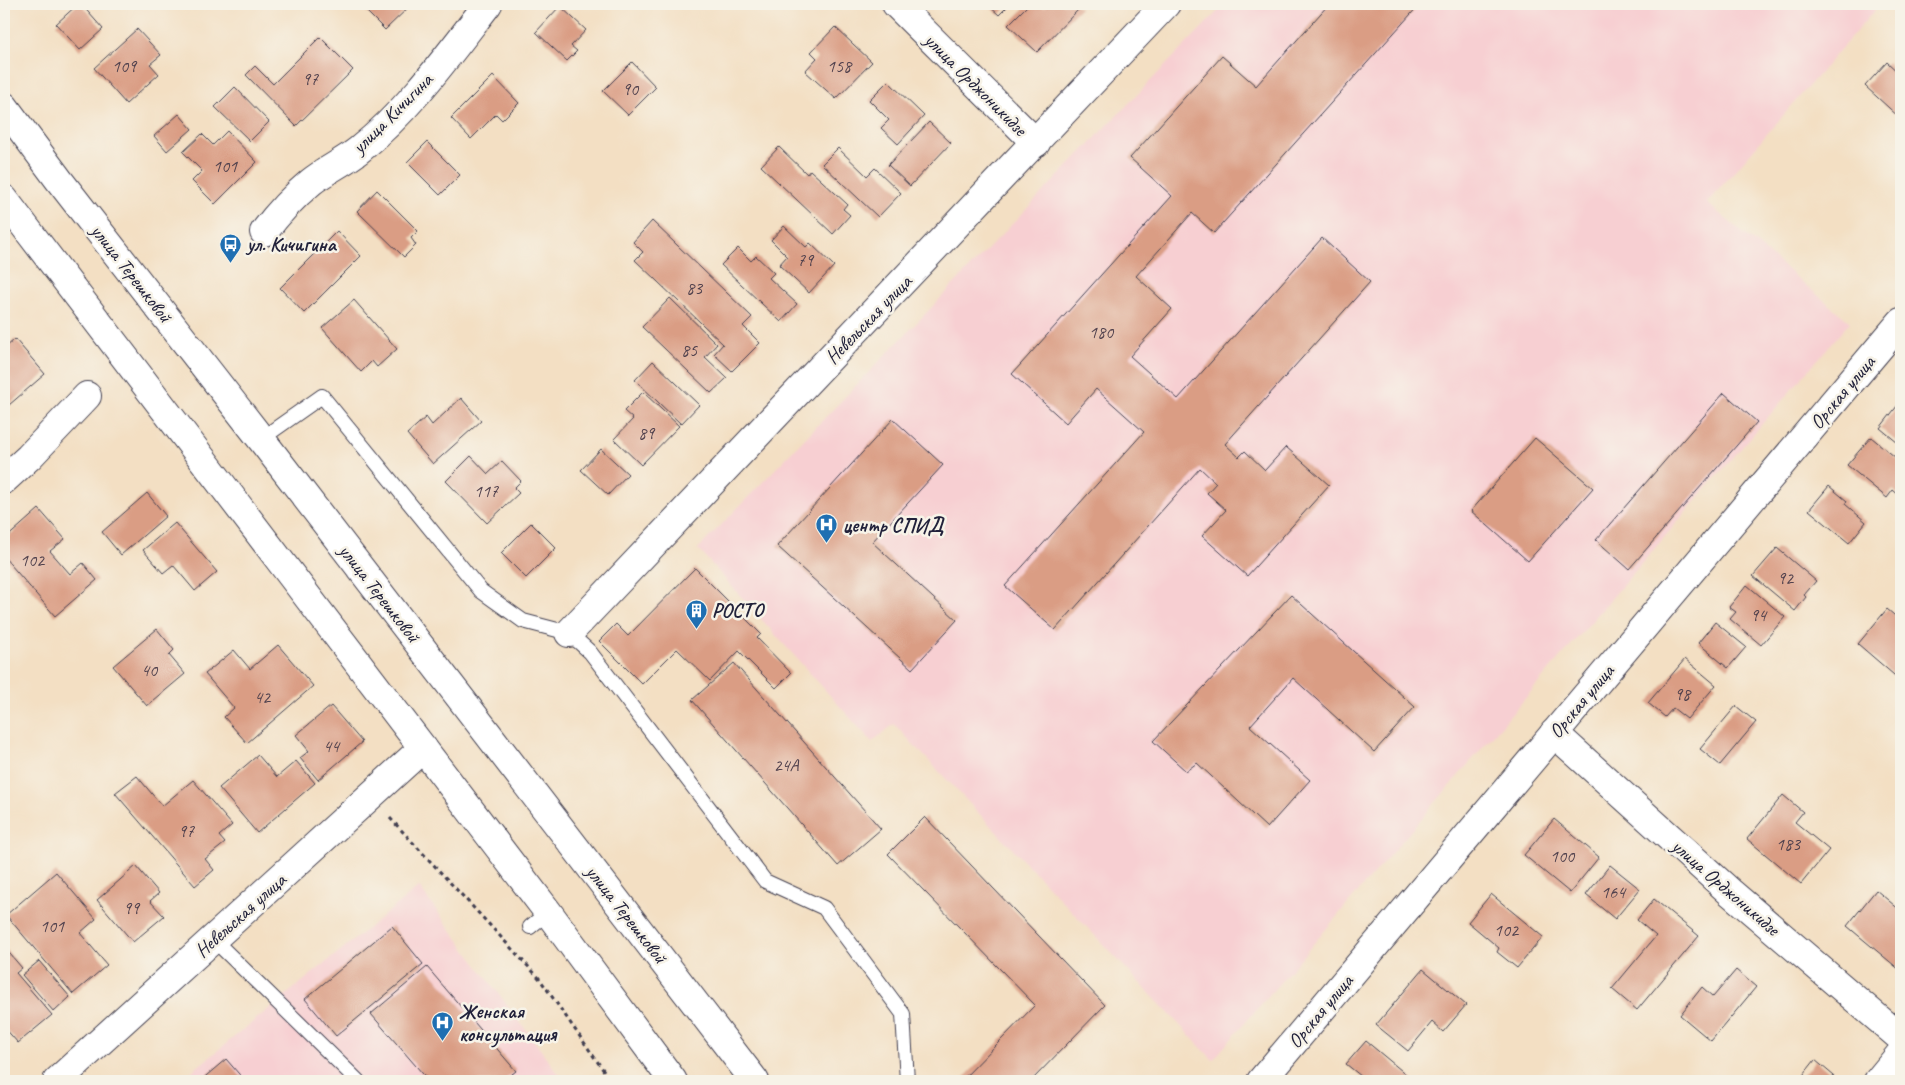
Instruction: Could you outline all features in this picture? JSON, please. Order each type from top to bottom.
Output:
[{"type":"main road","name":"улица Кичигина","points":[[264,232],[285,204],[312,181],[359,150],[397,114],[446,58],[488,4]]},
{"type":"main road","name":"улица Орджоникидзе","points":[[896,4],[1036,143]]},
{"type":"main road","name":"Невельская улица","points":[[569,633],[1166,4]]},
{"type":"main road","name":"улица Терешковой","points":[[4,106],[59,180],[261,438],[755,1081]]},
{"type":"main road","points":[[4,199],[422,748],[539,920],[673,1081]]},
{"type":"main road","name":"Орская улица","points":[[1261,1081],[1901,322]]},
{"type":"main road","points":[[4,480],[29,457],[87,396]]},
{"type":"main road","name":"улица Орджоникидзе","points":[[1554,733],[1730,892],[1901,1038]]},
{"type":"main road","name":"Невельская улица","points":[[56,1081],[422,748]]},
{"type":"main road","points":[[1878,1081],[1901,1053]]},
{"type":"lane","points":[[261,438],[322,396],[481,591],[523,621],[569,633],[590,652],[765,881],[824,908],[903,1014],[907,1081]]},
{"type":"lane","points":[[213,939],[358,1081]]},
{"type":"path","points":[[370,796],[539,978],[611,1081]]},
{"type":"shaded area","points":[[1225,4],[1880,4],[1707,203],[1850,322],[1213,1060],[894,724],[872,742],[698,549]]},
{"type":"shaded area","points":[[419,887],[564,1081],[180,1081]]},
{"type":"building","points":[[78,4],[81,4],[103,29],[80,50],[56,24]]},
{"type":"building","points":[[359,4],[412,4],[385,30]]},
{"type":"building","points":[[987,4],[1010,4],[999,15]]},
{"type":"building","points":[[1029,4],[1040,4],[1044,8],[1047,4],[1075,4],[1080,8],[1037,52],[1008,25]]},
{"type":"building","points":[[1329,4],[1420,4],[1214,233],[1192,213],[1136,276],[1172,309],[1130,356],[1178,399],[1322,238],[1370,282],[1225,444],[1239,457],[1245,451],[1265,470],[1286,447],[1329,485],[1247,576],[1202,536],[1226,510],[1207,493],[1216,483],[1200,468],[1055,630],[1005,586],[1144,432],[1096,389],[1066,423],[1012,374],[1172,196],[1130,158],[1222,56],[1256,86]]},
{"type":"building","points":[[1891,4],[1901,4],[1901,12]]},
{"type":"building","points":[[560,6],[586,30],[571,46],[577,51],[567,61],[536,32]]},
{"type":"building","points":[[835,27],[872,62],[836,99],[805,71],[817,58],[811,52]]},
{"type":"building","points":[[137,29],[161,55],[150,64],[159,74],[126,104],[94,68]]},
{"type":"building","points":[[320,37],[353,70],[296,126],[246,75],[255,66],[273,84]]},
{"type":"building","points":[[632,62],[656,87],[628,115],[603,91]]},
{"type":"building","points":[[1887,62],[1901,75],[1901,119],[1865,86]]},
{"type":"building","points":[[493,76],[519,103],[502,120],[496,114],[471,139],[451,118]]},
{"type":"building","points":[[888,81],[924,116],[898,144],[881,128],[889,120],[869,100]]},
{"type":"building","points":[[235,87],[269,122],[250,141],[215,107]]},
{"type":"building","points":[[179,114],[192,129],[167,151],[154,136]]},
{"type":"building","points":[[929,122],[951,143],[910,186],[888,165]]},
{"type":"building","points":[[227,131],[257,162],[215,204],[192,181],[202,171],[183,152],[202,134],[213,145]]},
{"type":"building","points":[[427,142],[460,175],[440,195],[407,162]]},
{"type":"building","points":[[779,147],[807,174],[810,170],[847,204],[843,209],[850,215],[833,234],[761,166]]},
{"type":"building","points":[[838,148],[867,176],[875,168],[901,193],[878,217],[822,164]]},
{"type":"building","points":[[377,190],[418,231],[411,238],[416,245],[404,257],[357,211]]},
{"type":"building","points":[[652,221],[752,317],[743,326],[760,343],[732,371],[714,354],[723,344],[635,260],[643,252],[633,242]]},
{"type":"building","points":[[784,226],[806,247],[810,243],[834,266],[809,293],[779,265],[787,256],[771,240]]},
{"type":"building","points":[[337,231],[361,256],[304,313],[280,288]]},
{"type":"building","points":[[738,248],[751,261],[756,256],[774,273],[769,278],[797,304],[781,322],[721,265]]},
{"type":"building","points":[[670,298],[717,344],[705,357],[727,378],[711,393],[642,327]]},
{"type":"building","points":[[354,300],[397,349],[377,367],[372,361],[361,372],[322,328]]},
{"type":"building","points":[[15,339],[45,374],[9,405],[4,399],[4,349]]},
{"type":"building","points":[[653,361],[699,405],[681,424],[635,380]]},
{"type":"building","points":[[643,392],[679,426],[641,465],[614,439],[633,419],[624,411]]},
{"type":"building","points":[[1724,393],[1757,422],[1629,569],[1596,540]]},
{"type":"building","points":[[461,398],[481,421],[433,464],[407,434],[426,417],[432,425]]},
{"type":"building","points":[[1901,401],[1901,439],[1898,443],[1880,428]]},
{"type":"building","name":"центр СПИД","points":[[893,419],[943,465],[872,542],[957,620],[912,669],[777,546]]},
{"type":"building","points":[[1871,437],[1901,462],[1901,497],[1893,490],[1887,498],[1847,465]]},
{"type":"building","points":[[1535,438],[1593,488],[1528,561],[1471,511]]},
{"type":"building","points":[[601,449],[628,474],[608,495],[581,470]]},
{"type":"building","points":[[471,456],[488,474],[502,461],[521,481],[514,488],[519,493],[487,523],[446,481]]},
{"type":"building","points":[[1829,486],[1847,501],[1845,504],[1866,522],[1849,543],[1809,510]]},
{"type":"building","points":[[147,493],[166,516],[121,555],[102,532]]},
{"type":"building","points":[[39,509],[65,539],[50,551],[70,574],[83,563],[97,580],[55,616],[4,557],[4,540]]},
{"type":"building","points":[[175,523],[217,572],[195,591],[173,565],[163,573],[143,550]]},
{"type":"building","points":[[531,523],[556,548],[526,578],[501,553]]},
{"type":"building","points":[[1777,548],[1816,581],[1804,595],[1806,597],[1795,611],[1753,576]]},
{"type":"building","name":"РОСТО","points":[[695,568],[761,634],[757,638],[791,673],[776,688],[739,651],[710,681],[677,649],[642,684],[599,641],[616,624],[628,636]]},
{"type":"building","points":[[1747,585],[1785,617],[1761,645],[1730,619],[1736,612],[1729,607]]},
{"type":"building","points":[[1291,595],[1415,707],[1374,752],[1293,678],[1250,726],[1310,780],[1267,828],[1197,763],[1186,771],[1153,741]]},
{"type":"building","points":[[1887,609],[1901,621],[1901,681],[1858,644]]},
{"type":"building","points":[[1715,622],[1746,647],[1728,668],[1698,643]]},
{"type":"building","points":[[157,629],[174,650],[169,655],[185,674],[147,706],[113,666]]},
{"type":"building","points":[[278,645],[313,686],[247,743],[224,717],[234,708],[205,674],[234,650],[250,669]]},
{"type":"building","points":[[1685,659],[1716,685],[1687,719],[1673,708],[1665,717],[1648,703]]},
{"type":"building","points":[[734,663],[881,829],[838,866],[692,700]]},
{"type":"building","points":[[331,706],[362,742],[318,780],[300,758],[309,751],[296,735]]},
{"type":"building","points":[[1736,706],[1756,722],[1720,765],[1700,749]]},
{"type":"building","points":[[258,755],[277,777],[296,761],[315,783],[257,833],[219,788]]},
{"type":"building","points":[[137,776],[162,806],[193,780],[232,825],[219,836],[225,843],[205,859],[214,870],[195,886],[115,793]]},
{"type":"building","points":[[1783,795],[1803,812],[1795,822],[1829,850],[1801,884],[1747,839]]},
{"type":"building","points":[[925,817],[1105,1005],[1031,1081],[961,1081],[1035,1005],[888,854]]},
{"type":"building","points":[[1554,819],[1599,857],[1570,893],[1524,855]]},
{"type":"building","points":[[1610,865],[1640,889],[1615,919],[1586,895]]},
{"type":"building","points":[[136,866],[159,893],[150,901],[164,916],[133,942],[97,900]]},
{"type":"building","points":[[56,872],[96,919],[80,933],[107,965],[73,994],[6,915]]},
{"type":"building","points":[[1876,890],[1901,911],[1901,971],[1847,926]]},
{"type":"building","points":[[1491,894],[1543,937],[1517,968],[1497,952],[1499,948],[1468,922]]},
{"type":"building","points":[[1654,899],[1699,936],[1637,1010],[1612,989],[1656,936],[1637,920]]},
{"type":"building","points":[[392,926],[423,964],[336,1036],[305,999]]},
{"type":"building","points":[[4,947],[22,968],[16,973],[52,1015],[18,1043],[4,1027]]},
{"type":"building","points":[[39,961],[70,997],[54,1012],[22,975]]},
{"type":"building","name":"Женская консультация","points":[[427,967],[516,1071],[503,1081],[429,1081],[371,1014]]},
{"type":"building","points":[[1423,969],[1466,1005],[1443,1032],[1432,1022],[1408,1051],[1376,1025]]},
{"type":"building","points":[[1736,970],[1756,987],[1711,1041],[1680,1015],[1702,987],[1713,997]]},
{"type":"building","points":[[1366,1041],[1414,1081],[1367,1081],[1346,1064]]},
{"type":"building","points":[[226,1059],[245,1081],[200,1081]]},
{"type":"building","points":[[1815,1060],[1834,1076],[1830,1081],[1803,1081],[1800,1079]]},
{"type":"place","name":"ул. Кичигина","points":[[231,263]]},
{"type":"place","name":"центр СПИД","points":[[827,544]]},
{"type":"place","name":"РОСТО","points":[[696,629]]},
{"type":"place","name":"Женская консультация","points":[[443,1042]]}]
